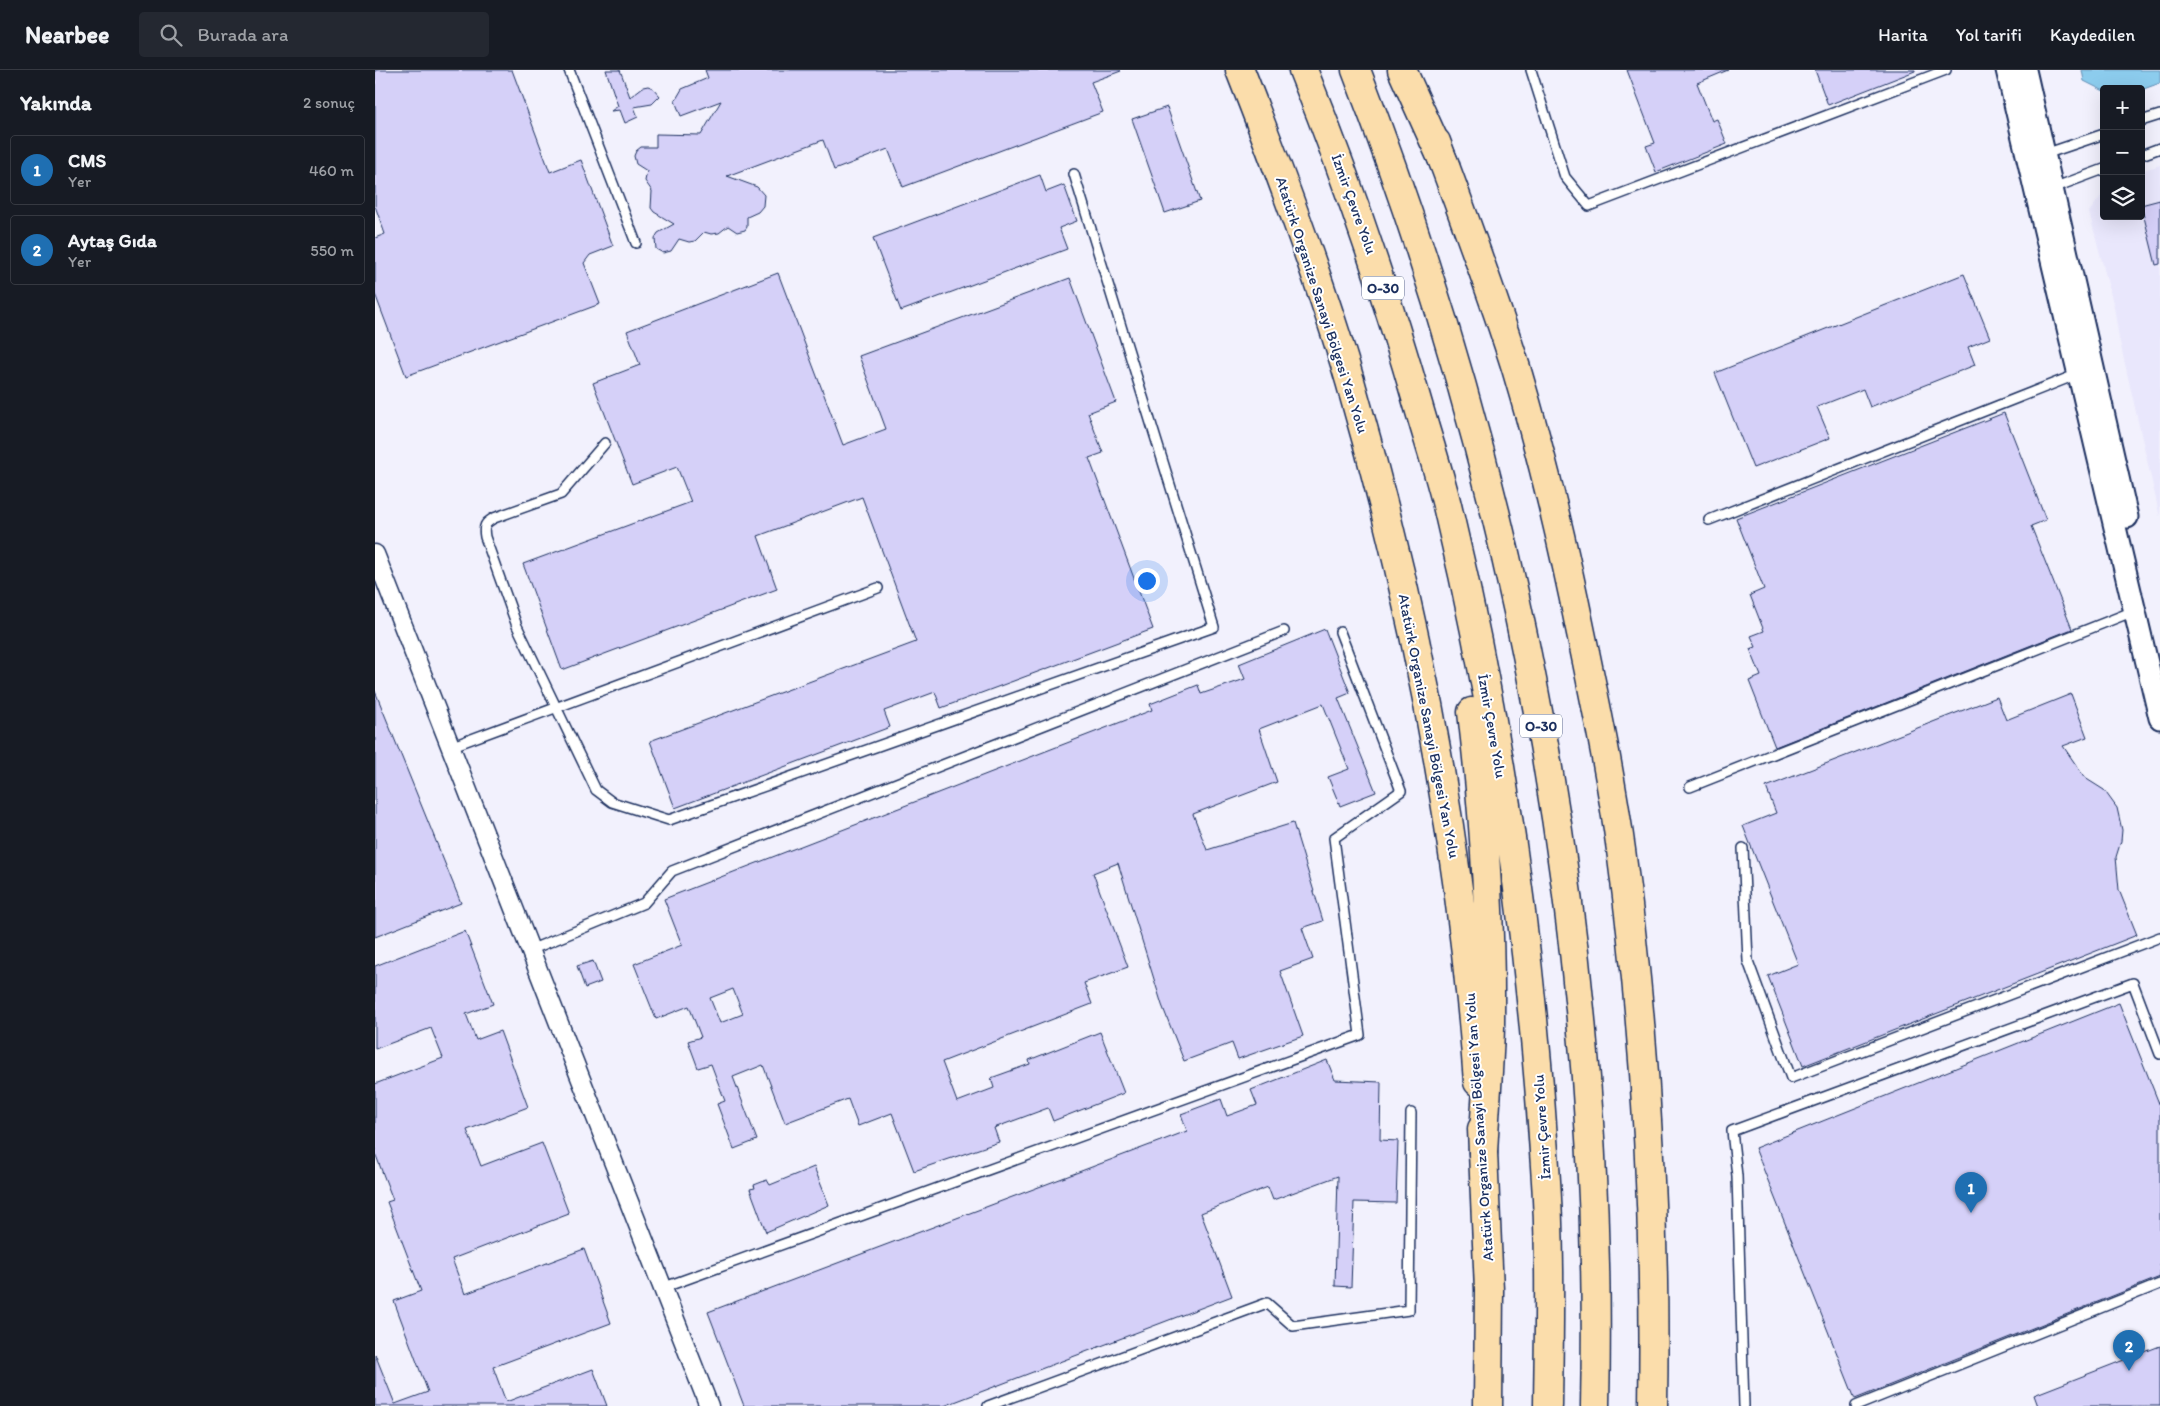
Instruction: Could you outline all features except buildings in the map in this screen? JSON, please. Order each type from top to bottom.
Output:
[{"type":"main road","name":"Atatürk Organize Sanayi Bölgesi Yan Yolu","points":[[1240,70],[1308,253],[1347,370],[1392,536],[1419,659],[1451,834],[1475,1033],[1489,1290],[1488,1406]]},
{"type":"main road","name":"İzmir Çevre Yolu","points":[[1303,70],[1376,264],[1449,512],[1501,777],[1533,1011],[1546,1168],[1549,1273],[1548,1406]]},
{"type":"main road","name":"O-30","points":[[1356,70],[1394,169],[1445,324],[1515,590],[1538,704],[1562,853],[1580,1008],[1591,1166],[1596,1341],[1595,1406]]},
{"type":"main road","points":[[1402,70],[1445,165]]},
{"type":"main road","points":[[1411,70],[1516,368],[1545,478],[1575,605],[1599,719],[1621,848],[1638,1001],[1654,1270],[1653,1406]]},
{"type":"main road","points":[[1449,512],[1480,776],[1490,1028],[1483,1153]]},
{"type":"street","points":[[2007,70],[2160,718]]},
{"type":"street","points":[[2025,70],[2160,654]]},
{"type":"street","points":[[376,560],[709,1406]]},
{"type":"lane","points":[[569,70],[636,243]]},
{"type":"lane","points":[[1531,70],[1565,177],[1589,206],[1946,70]]},
{"type":"lane","points":[[2145,120],[2160,115]]},
{"type":"lane","points":[[2045,154],[2100,135]]},
{"type":"lane","points":[[2145,154],[2160,148]]},
{"type":"lane","points":[[2053,188],[2100,170]]},
{"type":"lane","points":[[605,443],[561,494],[494,518],[486,522],[483,527],[517,626],[596,790],[612,802],[669,820],[1214,627],[1074,174]]},
{"type":"lane","points":[[1709,520],[2078,374]]},
{"type":"lane","points":[[451,747],[878,588]]},
{"type":"lane","points":[[1690,787],[2135,611]]},
{"type":"lane","points":[[530,950],[644,903],[672,871],[1284,631]]},
{"type":"lane","points":[[662,1288],[1360,1035],[1334,838],[1401,791],[1339,632]]},
{"type":"lane","points":[[1743,848],[1748,961],[1791,1078],[2160,937]]},
{"type":"lane","points":[[1744,1406],[1737,1176],[1732,1131],[2133,983],[2160,1054]]},
{"type":"lane","points":[[988,1406],[1267,1303],[1293,1326],[1409,1310],[1411,1113]]},
{"type":"lane","points":[[1855,1406],[2160,1284]]},
{"type":"shaded area","points":[[2160,165],[2160,517],[2119,338],[2114,307],[2089,212],[2100,197],[2100,220],[2145,220],[2145,170]]},
{"type":"water","points":[[2082,70],[2160,70],[2160,83],[2145,89],[2145,85],[2100,85],[2100,89],[2084,81]]},
{"type":"place","name":"CMS","points":[[1971,1213]]},
{"type":"place","name":"Aytaş Gıda","points":[[2129,1371]]}]
